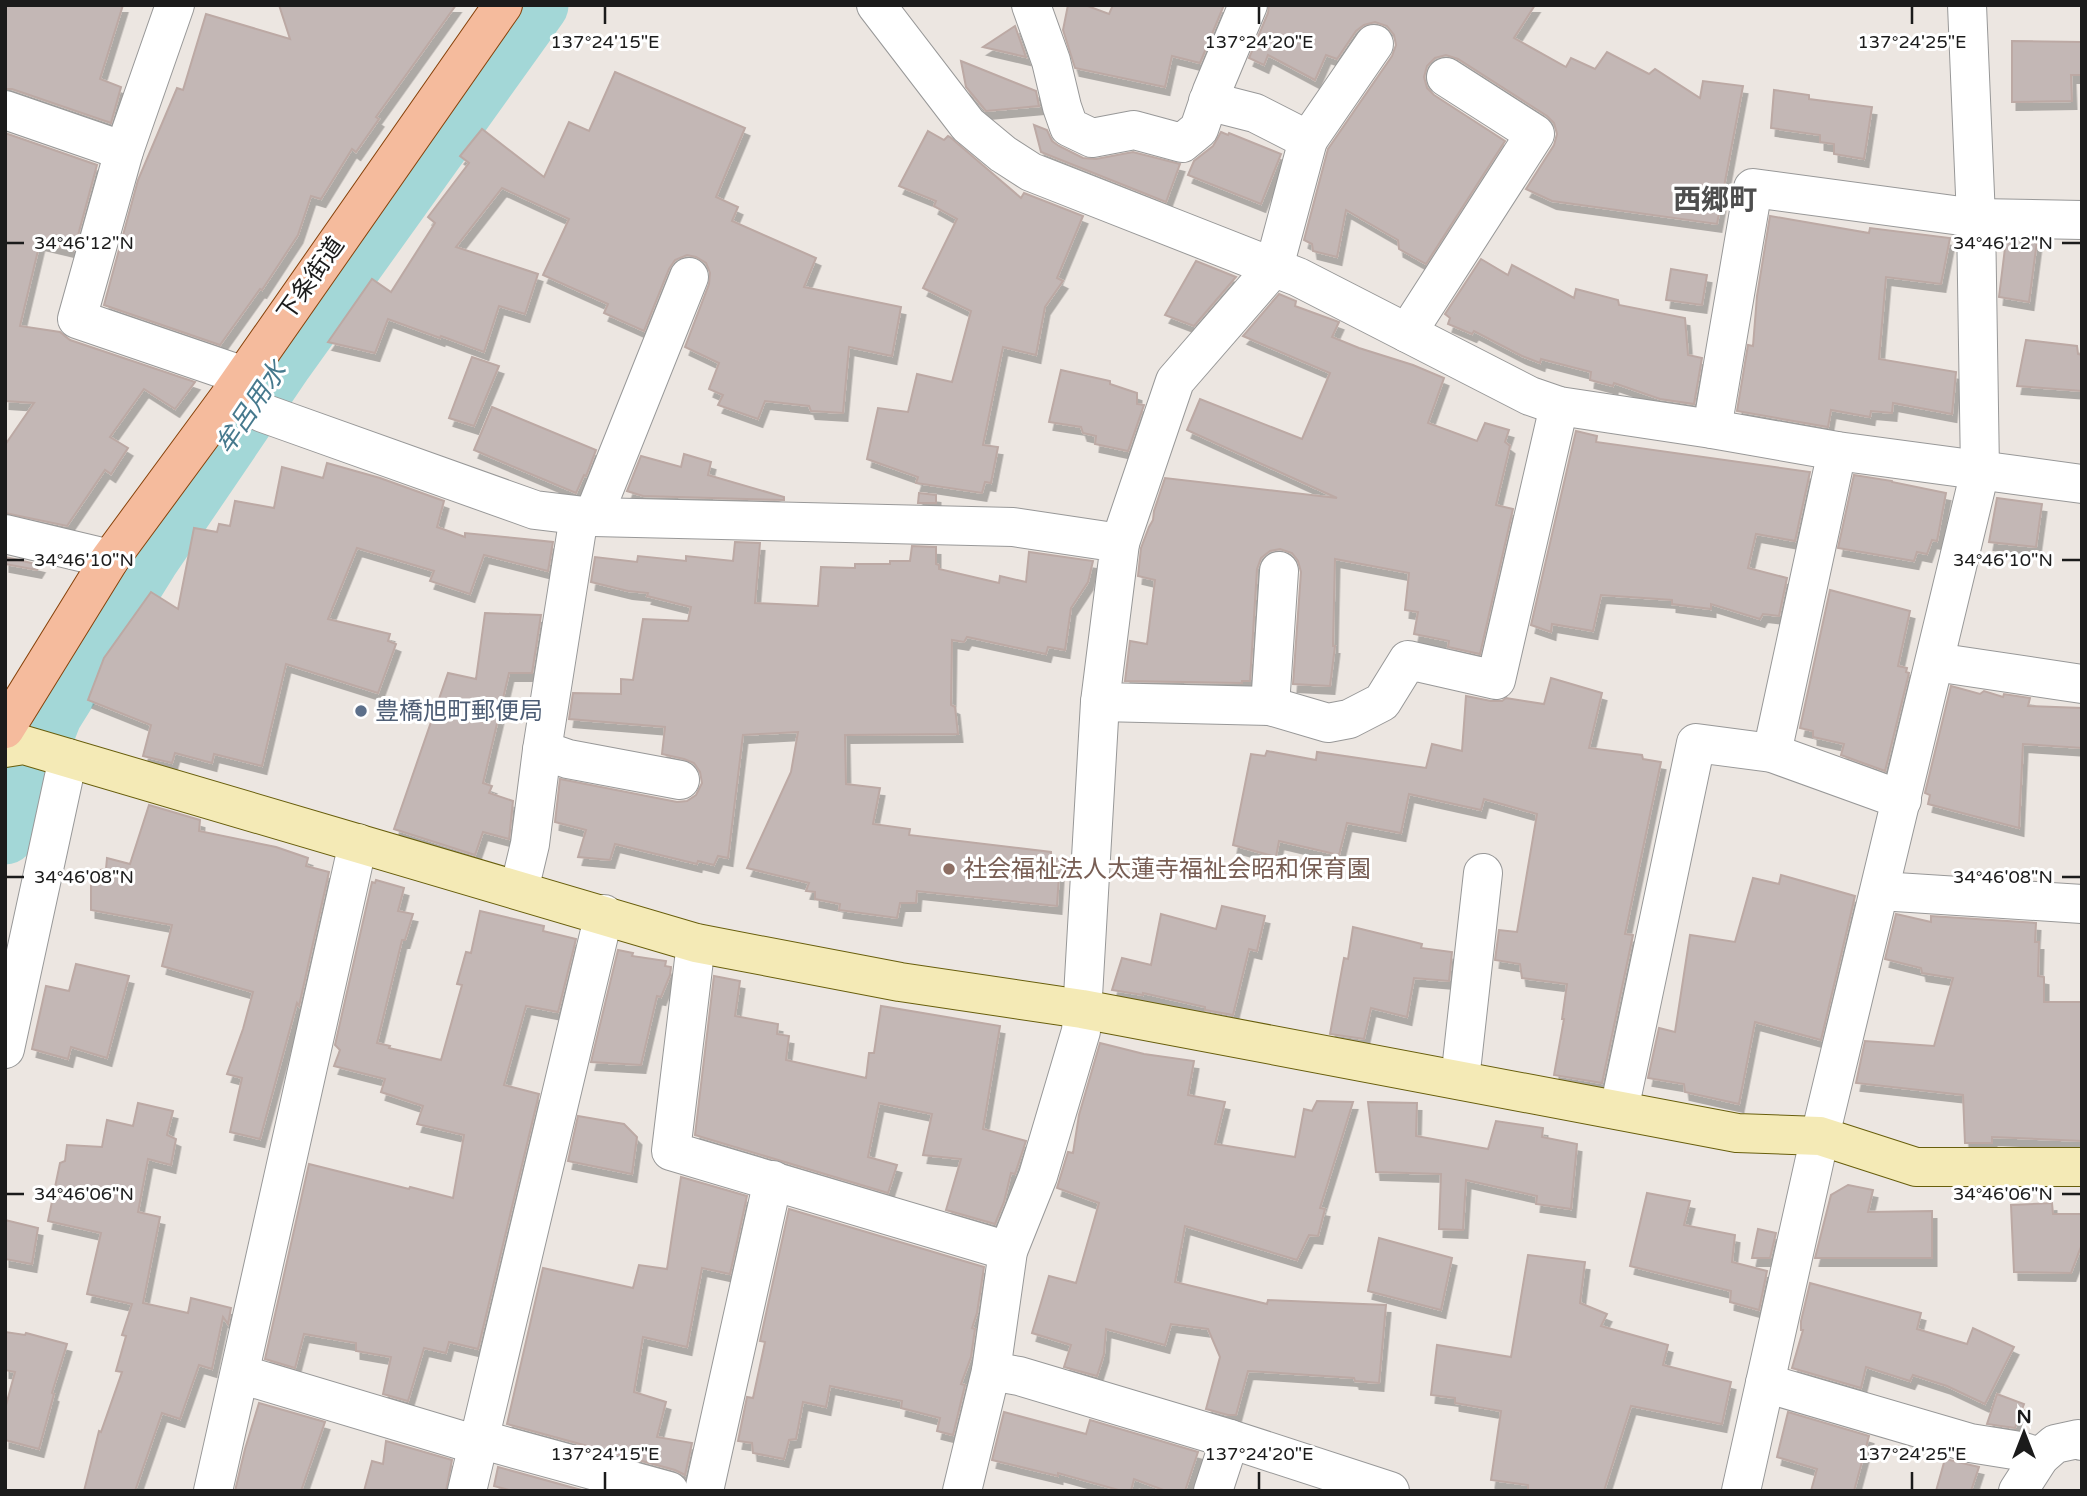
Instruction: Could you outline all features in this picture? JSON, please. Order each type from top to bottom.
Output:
[{"type":"main road","name":"下条街道","points":[[29,746],[110,559],[243,396],[503,5]]},
{"type":"street","points":[[175,5],[124,151],[77,319],[243,396],[535,510],[586,517],[1013,527],[1120,543]]},
{"type":"street","points":[[876,5],[968,125],[1003,154],[1031,172],[1274,267],[1530,396],[1559,406],[1837,451],[2082,484]]},
{"type":"street","points":[[1031,5],[1051,61],[1069,127],[1092,138],[1135,130],[1182,143],[1199,128],[1248,5]]},
{"type":"street","points":[[1741,1491],[1820,1136],[1980,471],[1976,218],[1967,5]]},
{"type":"street","points":[[962,1491],[991,1371],[1008,1251],[1038,1176],[1081,1031],[1100,702],[1120,543],[1175,381],[1274,267],[1308,140],[1374,44]]},
{"type":"street","points":[[1406,333],[1535,134],[1446,77]]},
{"type":"street","points":[[1208,101],[1255,113],[1308,140]]},
{"type":"street","points":[[5,110],[124,151]]},
{"type":"street","points":[[1712,429],[1753,188],[1976,218],[2082,220]]},
{"type":"street","points":[[519,890],[530,844],[542,750],[586,517],[689,277]]},
{"type":"street","points":[[1100,702],[1270,706],[1328,723],[1349,719],[1382,702],[1408,660],[1496,680],[1559,406]]},
{"type":"street","points":[[1772,753],[1837,451]]},
{"type":"street","points":[[5,534],[110,559]]},
{"type":"street","points":[[1270,706],[1279,571]]},
{"type":"street","points":[[1935,662],[2082,684]]},
{"type":"street","points":[[1619,1110],[1696,743],[1772,753],[1902,800]]},
{"type":"street","points":[[5,1049],[29,746],[696,943],[900,982],[1082,1009],[1737,1133],[1820,1136],[1916,1167],[2082,1167]]},
{"type":"street","points":[[542,750],[568,759],[680,780]]},
{"type":"street","points":[[213,1491],[358,843]]},
{"type":"street","points":[[1460,1080],[1483,873]]},
{"type":"street","points":[[1880,891],[2082,904]]},
{"type":"street","points":[[467,1491],[604,915]]},
{"type":"street","points":[[696,943],[671,1151],[1008,1251]]},
{"type":"street","points":[[704,1491],[773,1180]]},
{"type":"street","points":[[991,1371],[1019,1376],[1230,1439],[1390,1491]]},
{"type":"street","points":[[240,1374],[478,1442],[669,1491]]},
{"type":"street","points":[[1765,1383],[1970,1443],[2040,1457]]},
{"type":"street","points":[[1213,1491],[1230,1439]]},
{"type":"street","points":[[2018,1491],[2040,1457],[2055,1444],[2078,1439],[2082,1441]]},
{"type":"building","points":[[5,5],[123,5],[100,79],[121,87],[111,123],[12,89],[5,89]]},
{"type":"building","points":[[279,5],[456,5],[376,117],[379,119],[356,152],[352,149],[321,199],[311,196],[298,235],[262,290],[260,289],[220,345],[104,305],[138,180],[177,88],[183,90],[206,14],[290,39]]},
{"type":"building","points":[[1068,5],[1085,5],[1109,14],[1113,5],[1224,5],[1200,63],[1172,56],[1165,87],[1075,68],[1063,30]]},
{"type":"building","points":[[1269,5],[1535,5],[1514,38],[1566,67],[1571,58],[1595,69],[1607,52],[1649,74],[1655,69],[1700,98],[1703,81],[1743,86],[1717,224],[1552,201],[1526,189],[1554,145],[1557,134],[1554,123],[1458,59],[1446,55],[1435,58],[1427,66],[1424,77],[1427,88],[1505,141],[1426,264],[1399,249],[1398,240],[1346,210],[1337,257],[1313,251],[1312,244],[1304,240],[1328,149],[1392,56],[1396,45],[1394,35],[1387,26],[1375,22],[1356,31],[1337,59],[1326,55],[1315,80],[1268,55],[1264,65],[1249,58]]},
{"type":"building","points":[[1015,26],[1026,57],[983,47]]},
{"type":"building","points":[[2012,41],[2082,42],[2082,75],[2071,75],[2072,101],[2012,102]]},
{"type":"building","points":[[961,61],[1036,91],[1039,106],[986,111],[966,87]]},
{"type":"building","points":[[615,72],[745,128],[716,197],[738,207],[732,221],[816,258],[804,287],[901,307],[892,356],[849,347],[843,413],[811,411],[809,406],[765,401],[758,419],[718,405],[723,395],[709,389],[719,363],[685,347],[709,284],[710,273],[706,263],[687,255],[675,260],[644,331],[604,313],[608,304],[543,275],[569,219],[502,188],[456,247],[538,274],[525,314],[499,306],[484,352],[388,319],[375,353],[328,342],[372,279],[391,292],[435,223],[428,217],[469,163],[460,156],[482,129],[544,177],[569,122],[589,131]]},
{"type":"building","points":[[1774,90],[1809,95],[1809,99],[1872,107],[1864,159],[1834,154],[1834,144],[1820,142],[1820,135],[1771,128]]},
{"type":"building","points":[[1034,125],[1047,130],[1052,141],[1059,146],[1083,158],[1096,159],[1133,152],[1180,164],[1166,202],[1041,152]]},
{"type":"building","points":[[928,131],[944,140],[950,137],[1021,198],[1024,193],[1083,216],[1057,278],[1063,281],[1045,307],[1036,355],[1003,347],[983,445],[998,447],[991,483],[985,482],[982,493],[916,483],[918,477],[867,459],[878,408],[908,412],[917,374],[952,382],[971,311],[923,288],[957,219],[934,206],[936,201],[899,186]]},
{"type":"building","points":[[1221,132],[1281,154],[1261,204],[1188,175],[1194,161],[1213,146]]},
{"type":"building","points":[[5,133],[97,165],[74,250],[40,242],[20,326],[60,332],[70,340],[195,382],[175,409],[144,389],[110,437],[128,448],[111,474],[105,470],[67,526],[5,513],[5,445],[34,403],[5,401]]},
{"type":"building","points":[[1770,216],[1869,233],[1870,228],[1950,238],[1941,284],[1886,277],[1879,359],[1956,372],[1952,414],[1893,403],[1892,413],[1871,411],[1870,417],[1831,410],[1828,427],[1737,411],[1748,345],[1753,346],[1757,296]]},
{"type":"building","points":[[2006,240],[2037,241],[2029,302],[1999,297]]},
{"type":"building","points":[[1481,259],[1508,275],[1512,265],[1574,298],[1576,289],[1618,300],[1619,305],[1685,318],[1688,355],[1702,358],[1694,404],[1660,399],[1614,383],[1613,386],[1590,380],[1591,372],[1541,359],[1540,363],[1474,331],[1472,334],[1448,324],[1450,318],[1445,314]]},
{"type":"building","points":[[1196,261],[1236,277],[1194,326],[1165,315]]},
{"type":"building","points":[[1671,269],[1707,275],[1702,305],[1666,300]]},
{"type":"building","points":[[1279,294],[1296,301],[1295,306],[1339,322],[1332,337],[1444,378],[1428,423],[1477,441],[1485,423],[1509,430],[1505,442],[1510,446],[1496,505],[1513,509],[1480,654],[1448,647],[1449,641],[1414,634],[1418,612],[1405,610],[1409,573],[1335,559],[1335,646],[1330,686],[1293,684],[1301,572],[1292,553],[1280,549],[1270,551],[1261,558],[1257,569],[1250,681],[1125,681],[1130,641],[1147,644],[1155,580],[1138,576],[1141,548],[1153,520],[1165,478],[1337,498],[1187,430],[1200,399],[1302,439],[1330,373],[1243,336]]},
{"type":"building","points":[[2026,340],[2077,346],[2078,354],[2082,355],[2082,391],[2017,386]]},
{"type":"building","points":[[472,357],[499,366],[474,426],[449,418]]},
{"type":"building","points":[[1061,370],[1110,381],[1110,384],[1137,393],[1137,404],[1144,405],[1128,451],[1095,444],[1096,436],[1083,433],[1081,427],[1049,422]]},
{"type":"building","points":[[492,407],[596,450],[576,493],[474,450]]},
{"type":"building","points":[[1576,431],[1597,436],[1596,442],[1810,472],[1795,541],[1756,534],[1748,568],[1787,578],[1779,616],[1763,614],[1760,619],[1711,604],[1711,609],[1672,604],[1672,600],[1601,595],[1593,631],[1552,624],[1551,632],[1531,625]]},
{"type":"building","points":[[684,454],[711,462],[708,475],[784,497],[784,500],[643,496],[627,491],[641,456],[681,467]]},
{"type":"building","points":[[327,463],[380,478],[444,501],[437,527],[465,537],[465,533],[553,542],[548,571],[484,555],[470,594],[430,581],[434,571],[357,548],[328,619],[390,634],[388,641],[396,644],[378,693],[286,664],[262,766],[214,754],[212,763],[175,753],[172,763],[143,756],[151,725],[88,700],[104,658],[151,592],[178,609],[194,528],[217,532],[219,524],[230,526],[235,501],[274,508],[282,467],[323,478]]},
{"type":"building","points":[[1854,475],[1946,493],[1937,541],[1932,540],[1927,554],[1917,552],[1914,561],[1838,548]]},
{"type":"building","points":[[919,493],[936,495],[936,503],[918,503]]},
{"type":"building","points":[[1997,498],[2042,504],[2036,547],[1989,542]]},
{"type":"building","points":[[735,542],[760,543],[755,603],[818,606],[821,567],[855,568],[855,564],[910,561],[912,546],[936,547],[936,564],[939,569],[999,583],[1000,576],[1026,582],[1029,552],[1093,561],[1088,582],[1071,608],[1065,650],[1048,647],[1046,654],[967,637],[964,642],[952,640],[951,705],[955,707],[958,734],[845,735],[846,784],[880,788],[873,824],[910,829],[909,835],[1051,852],[1051,858],[1060,859],[1057,906],[917,891],[916,903],[900,903],[897,918],[839,910],[840,904],[815,899],[815,892],[806,891],[809,883],[747,868],[791,772],[798,732],[743,735],[728,858],[718,856],[714,865],[698,861],[697,864],[615,844],[610,860],[578,857],[586,830],[555,822],[560,779],[677,802],[687,801],[696,795],[702,783],[700,772],[694,763],[662,754],[665,727],[569,719],[573,693],[621,694],[621,679],[633,680],[643,619],[688,621],[691,607],[647,596],[648,593],[591,582],[595,557],[637,562],[638,556],[686,561],[686,556],[733,561]]},
{"type":"building","points":[[5,557],[40,565],[37,570],[5,564]]},
{"type":"building","points":[[1830,590],[1910,611],[1898,666],[1907,668],[1906,672],[1909,673],[1885,771],[1841,755],[1844,744],[1813,737],[1813,731],[1800,728]]},
{"type":"building","points":[[485,613],[541,615],[532,673],[509,673],[483,783],[492,786],[489,793],[513,801],[509,839],[483,832],[475,855],[394,829],[448,673],[476,679]]},
{"type":"building","points":[[1551,678],[1602,693],[1589,748],[1642,755],[1643,759],[1661,762],[1625,934],[1633,935],[1602,1083],[1554,1075],[1567,984],[1522,978],[1520,964],[1495,960],[1499,930],[1517,932],[1537,814],[1484,799],[1481,810],[1409,794],[1401,833],[1347,823],[1339,855],[1279,841],[1276,857],[1233,845],[1251,754],[1265,756],[1267,751],[1316,760],[1317,752],[1426,768],[1432,744],[1462,751],[1466,696],[1491,701],[1502,701],[1506,698],[1544,704]]},
{"type":"building","points":[[1951,686],[1980,694],[1984,691],[2003,697],[2004,694],[2030,698],[2028,706],[2082,708],[2082,748],[2023,744],[2019,828],[1928,804],[1930,795],[1925,793]]},
{"type":"building","points":[[149,805],[200,820],[199,831],[276,847],[308,858],[306,866],[329,872],[299,1006],[297,1003],[260,1139],[230,1132],[242,1078],[227,1074],[253,992],[162,966],[172,925],[91,910],[91,884],[95,871],[106,869],[107,858],[130,864]]},
{"type":"building","points":[[1781,875],[1855,896],[1821,1040],[1755,1022],[1739,1104],[1685,1092],[1684,1084],[1648,1078],[1659,1028],[1675,1032],[1690,935],[1735,942],[1753,878],[1779,884]]},
{"type":"building","points":[[376,880],[404,888],[398,911],[413,914],[405,940],[402,940],[377,1043],[390,1046],[389,1048],[441,1060],[462,985],[457,984],[466,952],[471,953],[480,911],[544,926],[543,931],[576,939],[558,1012],[526,1006],[504,1085],[539,1094],[478,1349],[449,1342],[446,1353],[424,1348],[408,1401],[383,1394],[391,1357],[356,1351],[356,1343],[304,1334],[295,1368],[265,1359],[309,1164],[453,1198],[464,1135],[417,1124],[423,1106],[381,1092],[385,1079],[334,1066],[340,1050],[335,1045],[372,882],[375,883]]},
{"type":"building","points":[[1222,906],[1265,916],[1257,951],[1249,949],[1233,1015],[1143,993],[1112,990],[1122,958],[1151,965],[1161,914],[1216,929]]},
{"type":"building","points":[[1896,914],[1931,922],[1931,916],[2036,923],[2035,942],[2039,942],[2038,976],[2044,977],[2044,1002],[2082,1002],[2082,1141],[1992,1137],[1992,1143],[1965,1143],[1963,1095],[1856,1083],[1865,1041],[1934,1046],[1953,978],[1922,973],[1921,968],[1885,959]]},
{"type":"building","points":[[1353,927],[1422,944],[1421,948],[1452,952],[1449,981],[1414,978],[1407,1017],[1371,1008],[1364,1039],[1330,1034],[1344,958],[1348,959]]},
{"type":"building","points":[[618,950],[633,953],[632,956],[666,961],[665,966],[671,967],[661,997],[657,996],[641,1065],[591,1062]]},
{"type":"building","points":[[76,964],[129,976],[107,1058],[71,1047],[68,1059],[32,1049],[46,986],[69,991]]},
{"type":"building","points":[[714,976],[740,981],[735,1016],[778,1024],[777,1034],[789,1036],[786,1060],[866,1078],[869,1053],[874,1053],[881,1006],[1000,1026],[983,1129],[1026,1141],[1015,1174],[1011,1173],[995,1224],[946,1210],[961,1159],[923,1155],[932,1114],[879,1103],[868,1157],[897,1165],[888,1193],[695,1135]]},
{"type":"building","points":[[1100,1043],[1144,1054],[1194,1061],[1188,1095],[1225,1102],[1215,1144],[1295,1157],[1304,1109],[1312,1111],[1317,1101],[1353,1102],[1320,1208],[1325,1209],[1318,1236],[1309,1235],[1297,1260],[1185,1226],[1175,1282],[1267,1304],[1268,1300],[1386,1305],[1379,1383],[1355,1381],[1354,1378],[1248,1371],[1236,1415],[1228,1415],[1206,1409],[1220,1357],[1208,1329],[1171,1324],[1165,1345],[1106,1329],[1104,1354],[1097,1376],[1064,1367],[1071,1345],[1032,1333],[1049,1276],[1076,1283],[1099,1203],[1057,1188],[1068,1152],[1073,1153],[1079,1115]]},
{"type":"building","points":[[1368,1102],[1417,1103],[1416,1136],[1488,1149],[1496,1121],[1543,1128],[1542,1137],[1577,1144],[1571,1209],[1536,1204],[1537,1196],[1466,1180],[1463,1230],[1439,1229],[1441,1174],[1376,1172]]},
{"type":"building","points":[[138,1103],[173,1111],[167,1135],[176,1139],[171,1165],[148,1159],[138,1212],[160,1217],[143,1303],[188,1313],[191,1298],[231,1308],[228,1324],[223,1317],[212,1369],[199,1365],[180,1419],[162,1413],[135,1491],[84,1491],[99,1431],[101,1432],[122,1372],[116,1371],[126,1336],[122,1335],[132,1304],[87,1294],[101,1233],[48,1221],[60,1163],[65,1161],[67,1145],[102,1147],[107,1120],[133,1126]]},
{"type":"building","points":[[578,1116],[624,1124],[637,1137],[632,1174],[568,1161]]},
{"type":"building","points":[[681,1177],[747,1196],[730,1274],[702,1268],[687,1347],[643,1337],[634,1392],[666,1402],[657,1437],[692,1443],[685,1475],[507,1424],[543,1268],[633,1288],[639,1265],[667,1269]]},
{"type":"building","points":[[1848,1185],[1873,1190],[1868,1212],[1932,1211],[1932,1258],[1815,1258],[1831,1195]]},
{"type":"building","points":[[1647,1193],[1690,1201],[1684,1225],[1735,1235],[1732,1262],[1767,1271],[1759,1310],[1730,1302],[1731,1291],[1630,1266]]},
{"type":"building","points":[[2052,1203],[2053,1214],[2082,1214],[2082,1244],[2071,1273],[2014,1272],[2011,1205]]},
{"type":"building","points":[[789,1209],[984,1267],[972,1328],[975,1329],[971,1357],[961,1384],[965,1385],[953,1435],[937,1431],[940,1418],[901,1408],[902,1401],[830,1386],[826,1407],[803,1402],[796,1439],[789,1440],[784,1459],[753,1453],[752,1443],[738,1441],[747,1397],[753,1398],[765,1342],[760,1341]]},
{"type":"building","points":[[5,1220],[38,1228],[32,1264],[5,1259]]},
{"type":"building","points":[[1758,1229],[1776,1233],[1770,1258],[1752,1258]]},
{"type":"building","points":[[1379,1238],[1452,1258],[1441,1310],[1368,1291]]},
{"type":"building","points":[[1528,1255],[1585,1262],[1580,1303],[1607,1314],[1601,1326],[1668,1345],[1663,1365],[1731,1382],[1722,1424],[1631,1406],[1604,1491],[1528,1491],[1528,1485],[1491,1480],[1501,1411],[1455,1403],[1455,1398],[1431,1395],[1437,1345],[1511,1357]]},
{"type":"building","points":[[1810,1283],[1921,1313],[1917,1329],[1967,1344],[1973,1328],[2014,1347],[1985,1404],[1947,1386],[1913,1375],[1910,1381],[1866,1367],[1861,1388],[1792,1368],[1803,1330],[1801,1321]]},
{"type":"building","points":[[5,1332],[26,1333],[67,1344],[39,1449],[5,1440],[5,1409],[15,1372],[5,1370]]},
{"type":"building","points":[[1997,1394],[2024,1404],[2015,1428],[1987,1424]]},
{"type":"building","points":[[259,1403],[325,1422],[301,1491],[235,1491]]},
{"type":"building","points":[[1004,1412],[1086,1434],[1090,1420],[1198,1452],[1185,1491],[1166,1491],[1134,1479],[1131,1491],[1122,1491],[1058,1473],[1058,1476],[992,1460]]},
{"type":"building","points":[[1788,1412],[1869,1436],[1854,1491],[1811,1491],[1817,1469],[1777,1457]]},
{"type":"building","points":[[386,1441],[452,1460],[446,1491],[364,1491],[372,1461],[383,1464]]},
{"type":"building","points":[[1945,1459],[1979,1467],[1971,1491],[1936,1491]]},
{"type":"building","points":[[498,1467],[585,1491],[513,1491],[494,1486]]},
{"type":"waterway","name":"牟呂用水","points":[[5,834],[52,714],[148,560],[283,361],[538,5]]},
{"type":"place","name":"豊橋旭町郵便局","points":[[361,711]]},
{"type":"place","name":"社会福祉法人太蓮寺福祉会昭和保育園","points":[[949,869]]},
{"type":"district","name":"西郷町","points":[[1715,200]]}]
